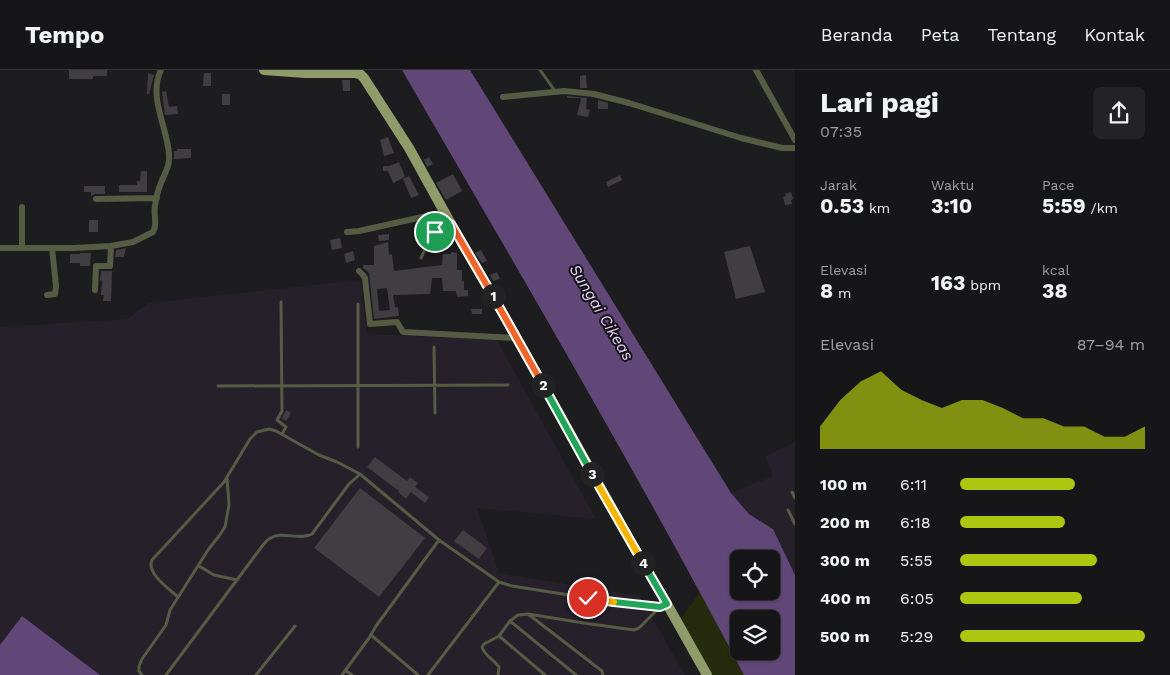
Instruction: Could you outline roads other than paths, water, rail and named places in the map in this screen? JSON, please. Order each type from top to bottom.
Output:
[{"type":"main road","points":[[264,70],[305,74],[359,72],[364,78],[409,148],[632,544],[664,606],[708,675]]},
{"type":"street","points":[[0,248],[111,246],[133,242],[153,232],[156,224],[154,209],[156,198],[169,164],[169,150],[157,97],[157,80],[161,70]]},
{"type":"street","points":[[756,70],[795,140]]},
{"type":"street","points":[[503,97],[555,92],[594,94],[741,138],[782,148],[795,148]]},
{"type":"street","points":[[96,199],[156,198]]},
{"type":"street","points":[[22,207],[22,248]]},
{"type":"street","points":[[347,232],[445,212]]},
{"type":"street","points":[[95,290],[96,266],[110,266],[111,246]]},
{"type":"street","points":[[47,295],[55,294],[56,286],[52,248]]},
{"type":"street","points":[[359,271],[365,278],[370,324],[397,322],[403,332],[516,338]]},
{"type":"lane","points":[[540,70],[555,92]]},
{"type":"lane","points":[[421,258],[432,234],[451,224]]},
{"type":"lane","points":[[281,302],[282,411],[278,420],[286,426],[282,434]]},
{"type":"lane","points":[[358,304],[358,447]]},
{"type":"lane","points":[[434,347],[435,413]]},
{"type":"lane","points":[[218,386],[508,385]]},
{"type":"lane","points":[[178,597],[151,570],[150,564],[152,560],[227,478],[250,439],[257,432],[269,429],[360,474],[439,540],[499,582],[512,586],[588,598],[664,606]]},
{"type":"lane","points":[[165,675],[263,545],[270,538],[278,536],[307,536],[312,534],[349,484],[360,474]]},
{"type":"lane","points":[[142,675],[139,666],[142,658],[166,625],[170,610],[225,527],[229,506],[227,478]]},
{"type":"lane","points":[[792,492],[795,498]]},
{"type":"lane","points":[[788,510],[795,524]]},
{"type":"lane","points":[[342,675],[439,540]]},
{"type":"lane","points":[[199,566],[214,575],[237,580]]},
{"type":"lane","points":[[428,675],[499,582]]},
{"type":"lane","points":[[498,675],[500,667],[484,652],[482,647],[498,636],[510,621],[518,615],[528,614],[634,630],[639,628],[664,606]]},
{"type":"lane","points":[[528,614],[602,671],[603,675]]},
{"type":"lane","points":[[510,621],[576,675]]},
{"type":"lane","points":[[256,675],[295,626]]},
{"type":"lane","points":[[371,635],[418,675]]},
{"type":"lane","points":[[498,636],[545,675]]},
{"type":"lane","points":[[345,670],[352,675]]},
{"type":"water","name":"Sungai Cikeas","points":[[402,70],[470,70],[731,493],[749,514],[773,529],[795,575],[795,675],[744,675],[736,660],[780,660],[780,610],[730,610],[730,649],[619,446]]},
{"type":"water","points":[[22,616],[100,675],[0,675],[0,645]]}]
